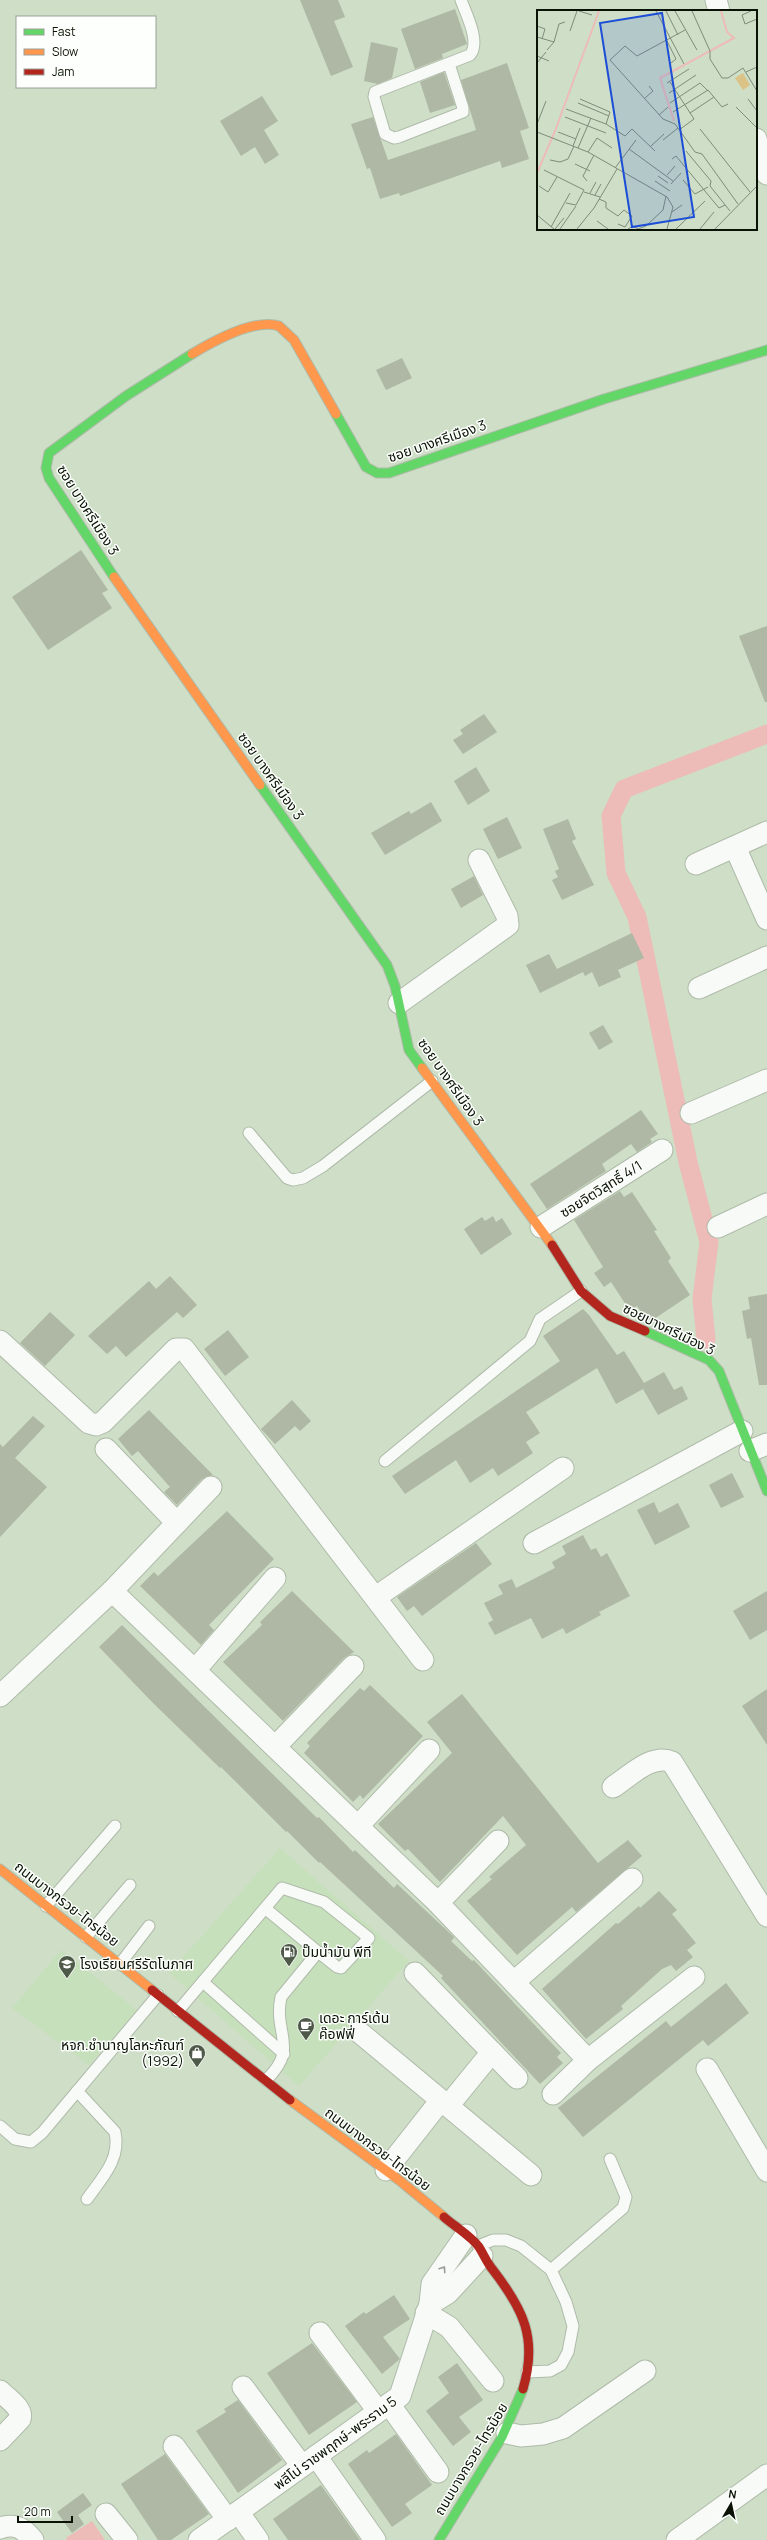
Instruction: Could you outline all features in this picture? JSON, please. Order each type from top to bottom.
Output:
[{"type":"street","points":[[716,0],[719,10]]},
{"type":"street","points":[[757,143],[767,174]]},
{"type":"street","name":"ซอย บางศรีเมือง 3","points":[[582,1291],[541,1227],[409,1050],[402,1029],[394,978],[388,964],[111,573],[49,478],[46,468],[50,453],[165,370],[220,339],[263,325],[280,327],[294,340],[366,467],[377,473],[389,474],[604,399],[767,350]]},
{"type":"street","points":[[696,864],[767,832]]},
{"type":"street","points":[[735,847],[767,919]]},
{"type":"street","points":[[398,1003],[508,925],[507,916],[479,860]]},
{"type":"street","points":[[699,988],[767,957]]},
{"type":"street","points":[[690,1113],[767,1080]]},
{"type":"street","name":"ซอยจิตวิสุทธิ์ 4/1","points":[[541,1227],[662,1150]]},
{"type":"street","points":[[718,1227],[767,1204]]},
{"type":"street","name":"ซอยบางศรีเมือง 3","points":[[582,1291],[610,1316],[709,1360],[719,1371],[742,1431],[759,1448],[767,1491]]},
{"type":"street","points":[[0,1341],[89,1423],[96,1425],[103,1422],[176,1349],[184,1349],[423,1660]]},
{"type":"street","points":[[534,1543],[742,1431]]},
{"type":"street","points":[[106,1449],[177,1523]]},
{"type":"street","points":[[376,1597],[563,1468]]},
{"type":"street","points":[[0,1696],[112,1591],[211,1487]]},
{"type":"street","points":[[195,1670],[275,1578]]},
{"type":"street","points":[[112,1591],[438,1903],[588,2060]]},
{"type":"street","points":[[275,1747],[353,1666]]},
{"type":"street","points":[[358,1826],[429,1750]]},
{"type":"street","points":[[613,1787],[654,1761],[664,1759],[672,1762],[767,1916]]},
{"type":"street","points":[[438,1903],[498,1841]]},
{"type":"street","name":"ถนนบางกรวย-ไทรน้อย","points":[[0,1869],[266,2080],[386,2170],[475,2246],[514,2295],[522,2314],[527,2340],[527,2382],[518,2409],[507,2433],[440,2540]]},
{"type":"street","points":[[514,1982],[632,1879]]},
{"type":"street","points":[[415,1973],[517,2078]]},
{"type":"street","points":[[553,2094],[588,2060],[694,1977]]},
{"type":"street","points":[[360,2032],[531,2175]]},
{"type":"street","points":[[386,2170],[492,2052]]},
{"type":"street","points":[[707,2069],[767,2171]]},
{"type":"street","name":"พลีโน่ ราชพฤกษ์-พระราม 5","points":[[199,2540],[400,2396],[405,2385],[428,2309],[432,2284],[475,2246]]},
{"type":"street","points":[[428,2309],[449,2327],[493,2381]]},
{"type":"street","points":[[320,2333],[438,2472]]},
{"type":"street","points":[[507,2433],[521,2436],[543,2434],[563,2428],[645,2371]]},
{"type":"street","points":[[242,2387],[309,2461],[376,2540]]},
{"type":"street","points":[[0,2391],[20,2410],[22,2415],[0,2440]]},
{"type":"street","points":[[174,2446],[233,2516],[258,2540]]},
{"type":"street","points":[[684,2538],[767,2475]]},
{"type":"street","points":[[106,2514],[127,2540]]},
{"type":"street","points":[[0,2528],[15,2526],[23,2528],[33,2540]]},
{"type":"lane","points":[[449,64],[463,112],[399,137],[394,138],[385,134],[374,97],[376,92],[382,87],[449,64],[470,55],[475,46],[461,0]]},
{"type":"lane","points":[[249,1133],[287,1178],[293,1180],[303,1178],[323,1166],[432,1081]]},
{"type":"lane","points":[[385,1461],[530,1341],[540,1320],[582,1291]]},
{"type":"lane","points":[[46,1906],[115,1826]]},
{"type":"lane","points":[[86,1937],[130,1885]]},
{"type":"lane","points":[[178,2011],[283,1888],[324,1902],[369,1938],[342,1968],[337,1967],[266,1908]]},
{"type":"lane","points":[[120,1964],[149,1926]]},
{"type":"lane","points":[[266,2080],[279,2068],[284,2054],[279,2006],[282,1997],[318,1952]]},
{"type":"lane","points":[[203,1982],[284,2054]]},
{"type":"lane","points":[[0,2126],[15,2139],[31,2142],[42,2133],[158,1995]]},
{"type":"lane","points":[[76,2091],[116,2132],[116,2154],[110,2167],[87,2198]]},
{"type":"lane","points":[[551,2270],[622,2208],[626,2197],[610,2158]]},
{"type":"lane","points":[[475,2246],[493,2240],[506,2240],[521,2246],[551,2270],[566,2302],[573,2326],[568,2352],[561,2365],[550,2370],[527,2372]]},
{"type":"shaded area","name":"ปั๊มน้ำมัน พีที","points":[[280,1848],[409,1961],[299,2086],[169,1973]]},
{"type":"shaded area","name":"โรงเรียนศรีรัตโนภาศ","points":[[61,1950],[137,2010],[89,2065],[12,2008]]},
{"type":"shaded area","points":[[92,2521],[105,2540],[67,2540],[66,2538]]},
{"type":"building","points":[[300,0],[338,0],[345,17],[334,21],[353,67],[331,76]]},
{"type":"building","points":[[455,9],[467,44],[442,54],[443,58],[415,69],[401,29]]},
{"type":"building","points":[[371,42],[398,48],[392,78],[378,84],[364,81]]},
{"type":"building","points":[[507,63],[529,128],[520,131],[529,159],[502,168],[500,161],[400,196],[399,193],[380,199],[370,168],[367,169],[351,124],[373,117],[388,160],[476,130],[461,80]]},
{"type":"building","points":[[444,72],[455,105],[430,113],[420,82]]},
{"type":"building","points":[[262,96],[278,121],[264,130],[279,155],[265,164],[255,147],[241,156],[220,121]]},
{"type":"building","points":[[402,358],[412,378],[386,390],[376,370]]},
{"type":"building","points":[[81,550],[108,590],[102,593],[112,608],[48,650],[12,597]]},
{"type":"building","points":[[767,626],[767,702],[765,702],[739,636]]},
{"type":"building","points":[[484,714],[497,732],[463,754],[453,740],[463,734],[460,730]]},
{"type":"building","points":[[476,767],[490,791],[468,805],[454,781]]},
{"type":"building","points":[[431,802],[442,821],[385,855],[371,833],[409,811],[411,814]]},
{"type":"building","points":[[507,817],[522,848],[498,859],[483,829]]},
{"type":"building","points":[[568,819],[576,839],[572,841],[594,885],[562,900],[552,880],[558,877],[555,871],[559,869],[543,829]]},
{"type":"building","points":[[474,876],[483,895],[461,908],[451,889]]},
{"type":"building","points":[[632,933],[644,958],[618,970],[621,977],[599,987],[592,972],[585,976],[583,972],[540,993],[526,965],[549,954],[557,969]]},
{"type":"building","points":[[603,1025],[613,1042],[599,1050],[589,1033]]},
{"type":"building","points":[[641,1110],[658,1134],[650,1139],[652,1142],[637,1152],[631,1144],[602,1164],[606,1171],[547,1209],[530,1184]]},
{"type":"building","points":[[620,1191],[624,1197],[632,1192],[657,1230],[654,1231],[671,1258],[668,1261],[690,1295],[651,1321],[645,1318],[637,1306],[630,1311],[611,1282],[604,1287],[594,1273],[603,1267],[574,1220]]},
{"type":"building","points":[[493,1216],[496,1222],[502,1218],[512,1234],[481,1255],[464,1229],[482,1217],[485,1221]]},
{"type":"building","points":[[170,1276],[197,1305],[183,1318],[177,1312],[126,1357],[116,1346],[107,1354],[88,1336],[149,1281],[156,1289]]},
{"type":"building","points":[[767,1294],[767,1385],[759,1385],[751,1338],[747,1339],[742,1311],[750,1309],[748,1297]]},
{"type":"building","points":[[583,1309],[589,1315],[617,1355],[624,1351],[644,1383],[664,1372],[674,1390],[682,1386],[688,1399],[658,1415],[643,1389],[616,1404],[597,1368],[526,1412],[540,1433],[526,1442],[533,1453],[498,1476],[493,1468],[470,1483],[456,1460],[405,1494],[392,1476],[560,1361],[543,1336]]},
{"type":"building","points":[[50,1312],[75,1335],[45,1366],[20,1343]]},
{"type":"building","points":[[228,1330],[249,1357],[225,1376],[204,1349]]},
{"type":"building","points":[[292,1400],[311,1421],[300,1431],[295,1426],[275,1444],[261,1429]]},
{"type":"building","points":[[149,1410],[213,1475],[202,1479],[177,1505],[164,1492],[170,1487],[138,1451],[132,1456],[118,1439]]},
{"type":"building","points":[[33,1416],[45,1426],[15,1458],[47,1487],[0,1537],[0,1444],[3,1447]]},
{"type":"building","points":[[732,1473],[744,1497],[721,1508],[709,1485]]},
{"type":"building","points":[[654,1502],[659,1513],[678,1503],[690,1527],[655,1545],[637,1510]]},
{"type":"building","points":[[227,1511],[274,1559],[209,1625],[214,1630],[201,1645],[140,1586],[154,1572],[158,1576]]},
{"type":"building","points":[[583,1535],[591,1550],[596,1548],[601,1557],[607,1553],[630,1596],[599,1612],[601,1615],[566,1634],[563,1628],[542,1639],[531,1618],[495,1635],[488,1623],[493,1620],[484,1603],[503,1594],[498,1585],[512,1579],[516,1588],[555,1568],[552,1562],[566,1554],[562,1546]]},
{"type":"building","points":[[476,1543],[492,1564],[422,1616],[414,1606],[407,1611],[397,1597]]},
{"type":"building","points":[[292,1591],[354,1652],[344,1658],[283,1721],[223,1662],[262,1625],[260,1622]]},
{"type":"building","points":[[767,1591],[767,1630],[750,1640],[733,1611]]},
{"type":"building","points":[[122,1625],[353,1852],[355,1850],[394,1888],[397,1884],[453,1936],[454,1938],[451,1941],[472,1961],[474,1960],[561,2053],[557,2057],[563,2063],[540,2084],[441,1978],[443,1976],[320,1862],[319,1863],[287,1831],[286,1832],[221,1767],[220,1768],[153,1703],[99,1647]]},
{"type":"building","points":[[370,1685],[423,1736],[363,1799],[360,1795],[353,1802],[304,1753],[310,1746],[307,1743],[325,1724],[360,1688],[364,1691]]},
{"type":"building","points":[[767,1689],[767,1745],[742,1706]]},
{"type":"building","points":[[462,1694],[598,1863],[628,1840],[642,1856],[576,1912],[572,1907],[517,1955],[467,1901],[492,1879],[489,1877],[526,1845],[503,1816],[440,1882],[408,1849],[405,1851],[378,1824],[452,1753],[427,1722]]},
{"type":"building","points":[[659,1891],[677,1910],[672,1914],[696,1943],[687,1950],[693,1957],[676,1971],[671,1965],[662,1969],[621,2006],[623,2009],[586,2039],[542,1989],[616,1923],[618,1924],[639,1906],[640,1908]]},
{"type":"building","points":[[726,1983],[749,2013],[708,2046],[703,2040],[583,2137],[558,2108],[666,2021],[671,2027]]},
{"type":"building","points":[[394,2295],[410,2319],[383,2337],[400,2359],[382,2374],[345,2326],[364,2312],[366,2314]]},
{"type":"building","points":[[312,2343],[357,2402],[309,2435],[267,2373]]},
{"type":"building","points":[[457,2363],[483,2400],[459,2417],[471,2432],[453,2446],[426,2411],[449,2393],[438,2377]]},
{"type":"building","points":[[238,2400],[282,2460],[238,2493],[196,2431],[226,2412],[224,2409]]},
{"type":"building","points":[[396,2434],[432,2485],[405,2504],[412,2513],[392,2527],[348,2464],[367,2450],[369,2453]]},
{"type":"building","points":[[165,2454],[209,2514],[171,2540],[158,2540],[121,2484]]},
{"type":"building","points":[[321,2485],[360,2540],[288,2540],[273,2519]]},
{"type":"building","points":[[83,2493],[92,2505],[78,2515],[84,2524],[72,2533],[57,2512]]},
{"type":"waterway","points":[[706,1339],[702,1299],[709,1242],[688,1162],[637,917],[616,873],[611,816],[624,789],[767,734]]},
{"type":"traffic: fast","points":[[336,414],[366,467],[377,473],[389,473],[604,399],[767,350]]},
{"type":"traffic: fast","points":[[114,577],[49,478],[46,468],[49,453],[126,396],[192,354]]},
{"type":"traffic: fast","points":[[260,785],[387,965],[395,986],[409,1050],[422,1068]]},
{"type":"traffic: fast","points":[[645,1331],[709,1360],[719,1371],[767,1491]]},
{"type":"traffic: fast","points":[[439,2540],[502,2437],[523,2389]]},
{"type":"traffic: slow","points":[[192,354],[211,343],[246,328],[269,324],[279,326],[294,340],[336,414]]},
{"type":"traffic: slow","points":[[114,577],[260,785]]},
{"type":"traffic: slow","points":[[422,1068],[552,1245]]},
{"type":"traffic: slow","points":[[0,1869],[152,1990]]},
{"type":"traffic: slow","points":[[290,2100],[399,2180],[444,2217]]},
{"type":"traffic: jam","points":[[552,1245],[581,1291],[610,1316],[645,1331]]},
{"type":"traffic: jam","points":[[152,1990],[290,2100]]},
{"type":"traffic: jam","points":[[444,2217],[476,2243],[489,2265],[504,2284],[520,2311],[528,2339],[529,2354],[523,2389]]},
{"type":"place","name":"ปั๊มน้ำมัน พีที","points":[[289,1967]]},
{"type":"place","name":"โรงเรียนศรีรัตโนภาศ","points":[[67,1979]]},
{"type":"place","name":"เดอะ การ์เด้น ค๊อฟฟี่","points":[[306,2041]]},
{"type":"place","name":"หจก.ชำนาญโลหะภัณฑ์ (1992)","points":[[197,2068]]}]
